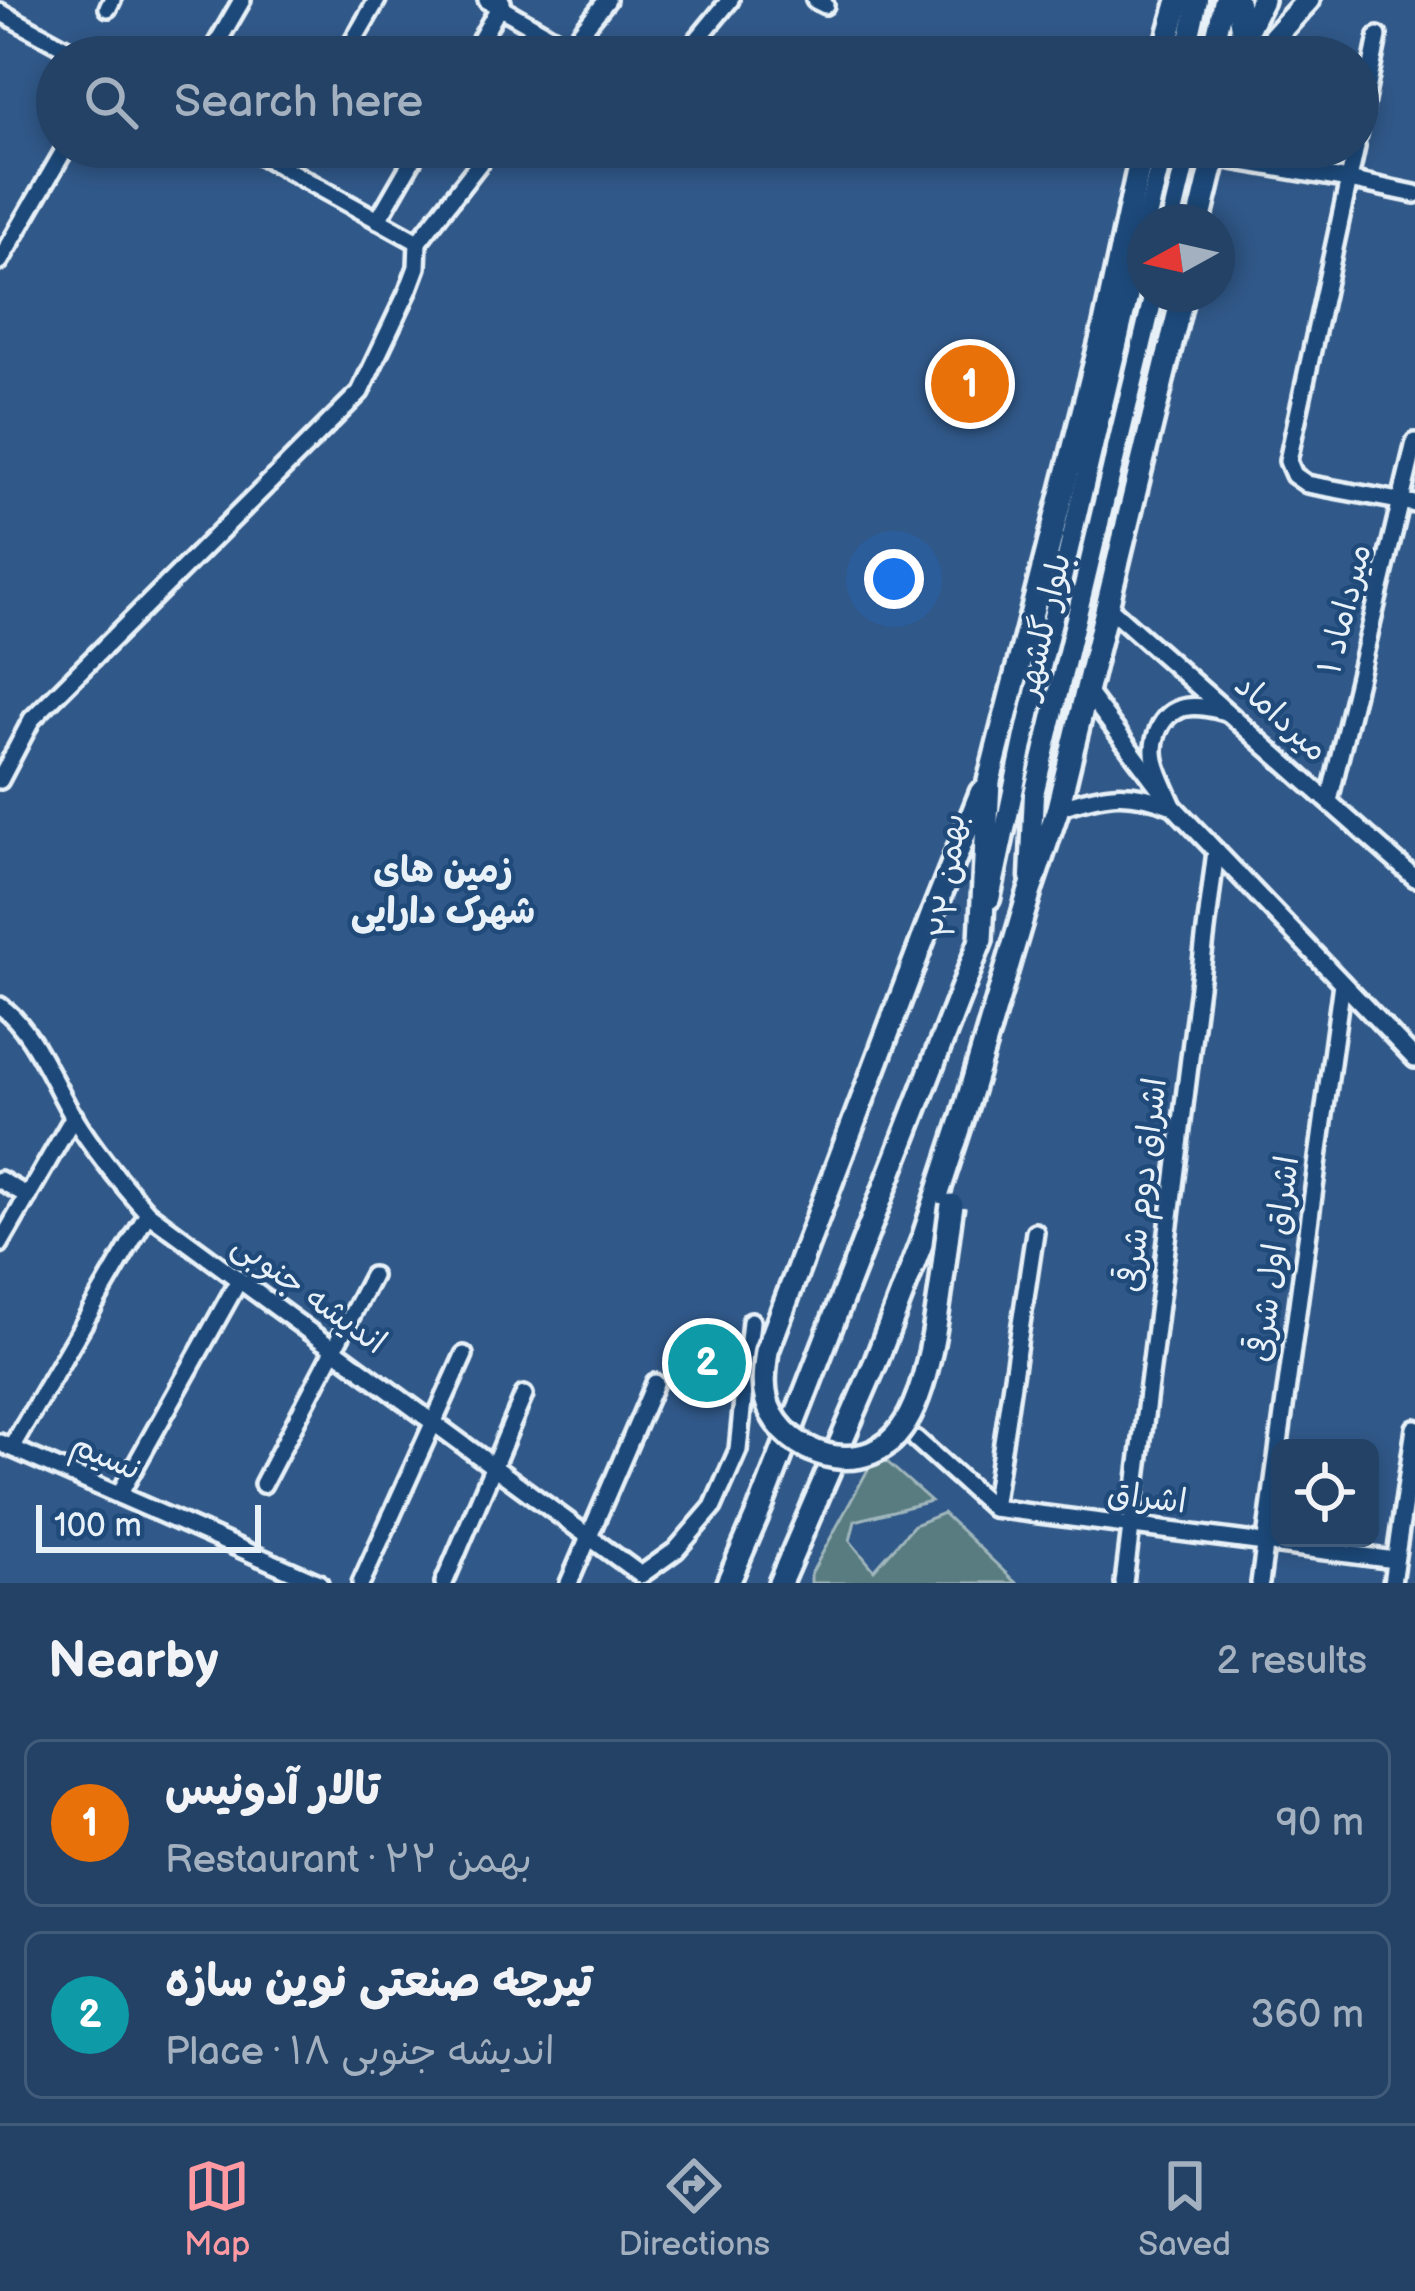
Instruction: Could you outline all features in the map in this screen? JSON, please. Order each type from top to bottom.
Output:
[{"type":"highway","points":[[1167,36],[1176,0]]},
{"type":"highway","points":[[1168,33],[1194,0]]},
{"type":"highway","points":[[1237,0],[1243,36]]},
{"type":"highway","points":[[1251,36],[1262,0]]},
{"type":"highway","points":[[1264,36],[1308,0]]},
{"type":"highway","name":"۲۲ بهمن","points":[[728,1583],[982,940],[989,782],[1104,329],[1138,168]]},
{"type":"highway","points":[[1203,204],[1211,168]]},
{"type":"highway","points":[[780,1583],[923,1239],[972,1084],[1058,808],[1179,312]]},
{"type":"highway","points":[[972,1084],[920,1391],[902,1430],[880,1449],[857,1457],[832,1457],[808,1449],[788,1434],[770,1409],[764,1390],[767,1351],[993,764]]},
{"type":"main road","points":[[1188,36],[1194,0]]},
{"type":"main road","points":[[1215,36],[1224,0]]},
{"type":"main road","points":[[1151,204],[1159,168]]},
{"type":"main road","points":[[1175,204],[1184,168]]},
{"type":"main road","points":[[982,940],[1024,736],[1127,304]]},
{"type":"main road","name":"بلوار گلشهر","points":[[1029,894],[1034,794],[1150,312]]},
{"type":"street","points":[[221,36],[242,0]]},
{"type":"street","points":[[356,36],[376,0]]},
{"type":"street","points":[[578,36],[607,0]]},
{"type":"street","points":[[700,36],[730,0]]},
{"type":"street","points":[[481,36],[497,2],[543,36]]},
{"type":"street","points":[[0,12],[44,36]]},
{"type":"street","points":[[0,261],[54,168]]},
{"type":"street","points":[[284,168],[418,242]]},
{"type":"street","points":[[378,220],[408,168]]},
{"type":"street","points":[[0,780],[32,719],[360,392],[408,291],[417,267],[418,242],[476,168]]},
{"type":"street","points":[[1292,168],[1415,194]]},
{"type":"street","points":[[1352,168],[1288,461],[1294,475],[1307,484],[1408,503]]},
{"type":"street","name":"میرداماد ۱","points":[[1329,801],[1408,503],[1415,442]]},
{"type":"street","name":"میرداماد","points":[[1106,605],[1415,878]]},
{"type":"street","points":[[1087,692],[1173,806],[1415,1059]]},
{"type":"street","points":[[1173,806],[1154,758],[1154,738],[1164,717],[1200,705],[1232,714]]},
{"type":"street","points":[[1058,808],[1126,793],[1173,806]]},
{"type":"street","name":"اشراق دوم شرقی","points":[[1124,1583],[1216,851]]},
{"type":"street","name":"اشراق اول شرقی","points":[[1260,1583],[1342,983]]},
{"type":"street","name":"اندیشه جنوبی","points":[[0,1006],[28,1036],[108,1168],[148,1214],[643,1579]]},
{"type":"street","points":[[0,1244],[74,1116]]},
{"type":"street","points":[[0,1180],[28,1196]]},
{"type":"street","points":[[6,1446],[148,1214]]},
{"type":"street","points":[[993,1508],[1035,1232]]},
{"type":"street","points":[[263,1484],[372,1276]]},
{"type":"street","points":[[119,1495],[239,1280]]},
{"type":"street","points":[[643,1579],[713,1507],[738,1450],[751,1321]]},
{"type":"street","points":[[361,1583],[464,1354]]},
{"type":"street","points":[[569,1583],[655,1384]]},
{"type":"street","points":[[444,1583],[524,1395]]},
{"type":"street","points":[[1392,1583],[1415,1428]]},
{"type":"street","points":[[916,1439],[993,1508]]},
{"type":"street","name":"نسیم","points":[[6,1446],[319,1583]]},
{"type":"street","name":"اشراق","points":[[993,1508],[1395,1560]]},
{"type":"green space","points":[[877,1453],[931,1501],[855,1521],[850,1541],[874,1570],[914,1525],[943,1513],[1016,1583],[811,1583],[811,1574]]},
{"type":"building","points":[[688,1338],[737,1368],[727,1392],[677,1359]]},
{"type":"place","name":"تالار آدونیس","points":[[970,384]]},
{"type":"place","name":"تیرچه صنعتی نوین سازه","points":[[707,1363]]},
{"type":"district","name":"زمین های شهرک دارایی","points":[[443,892]]}]
